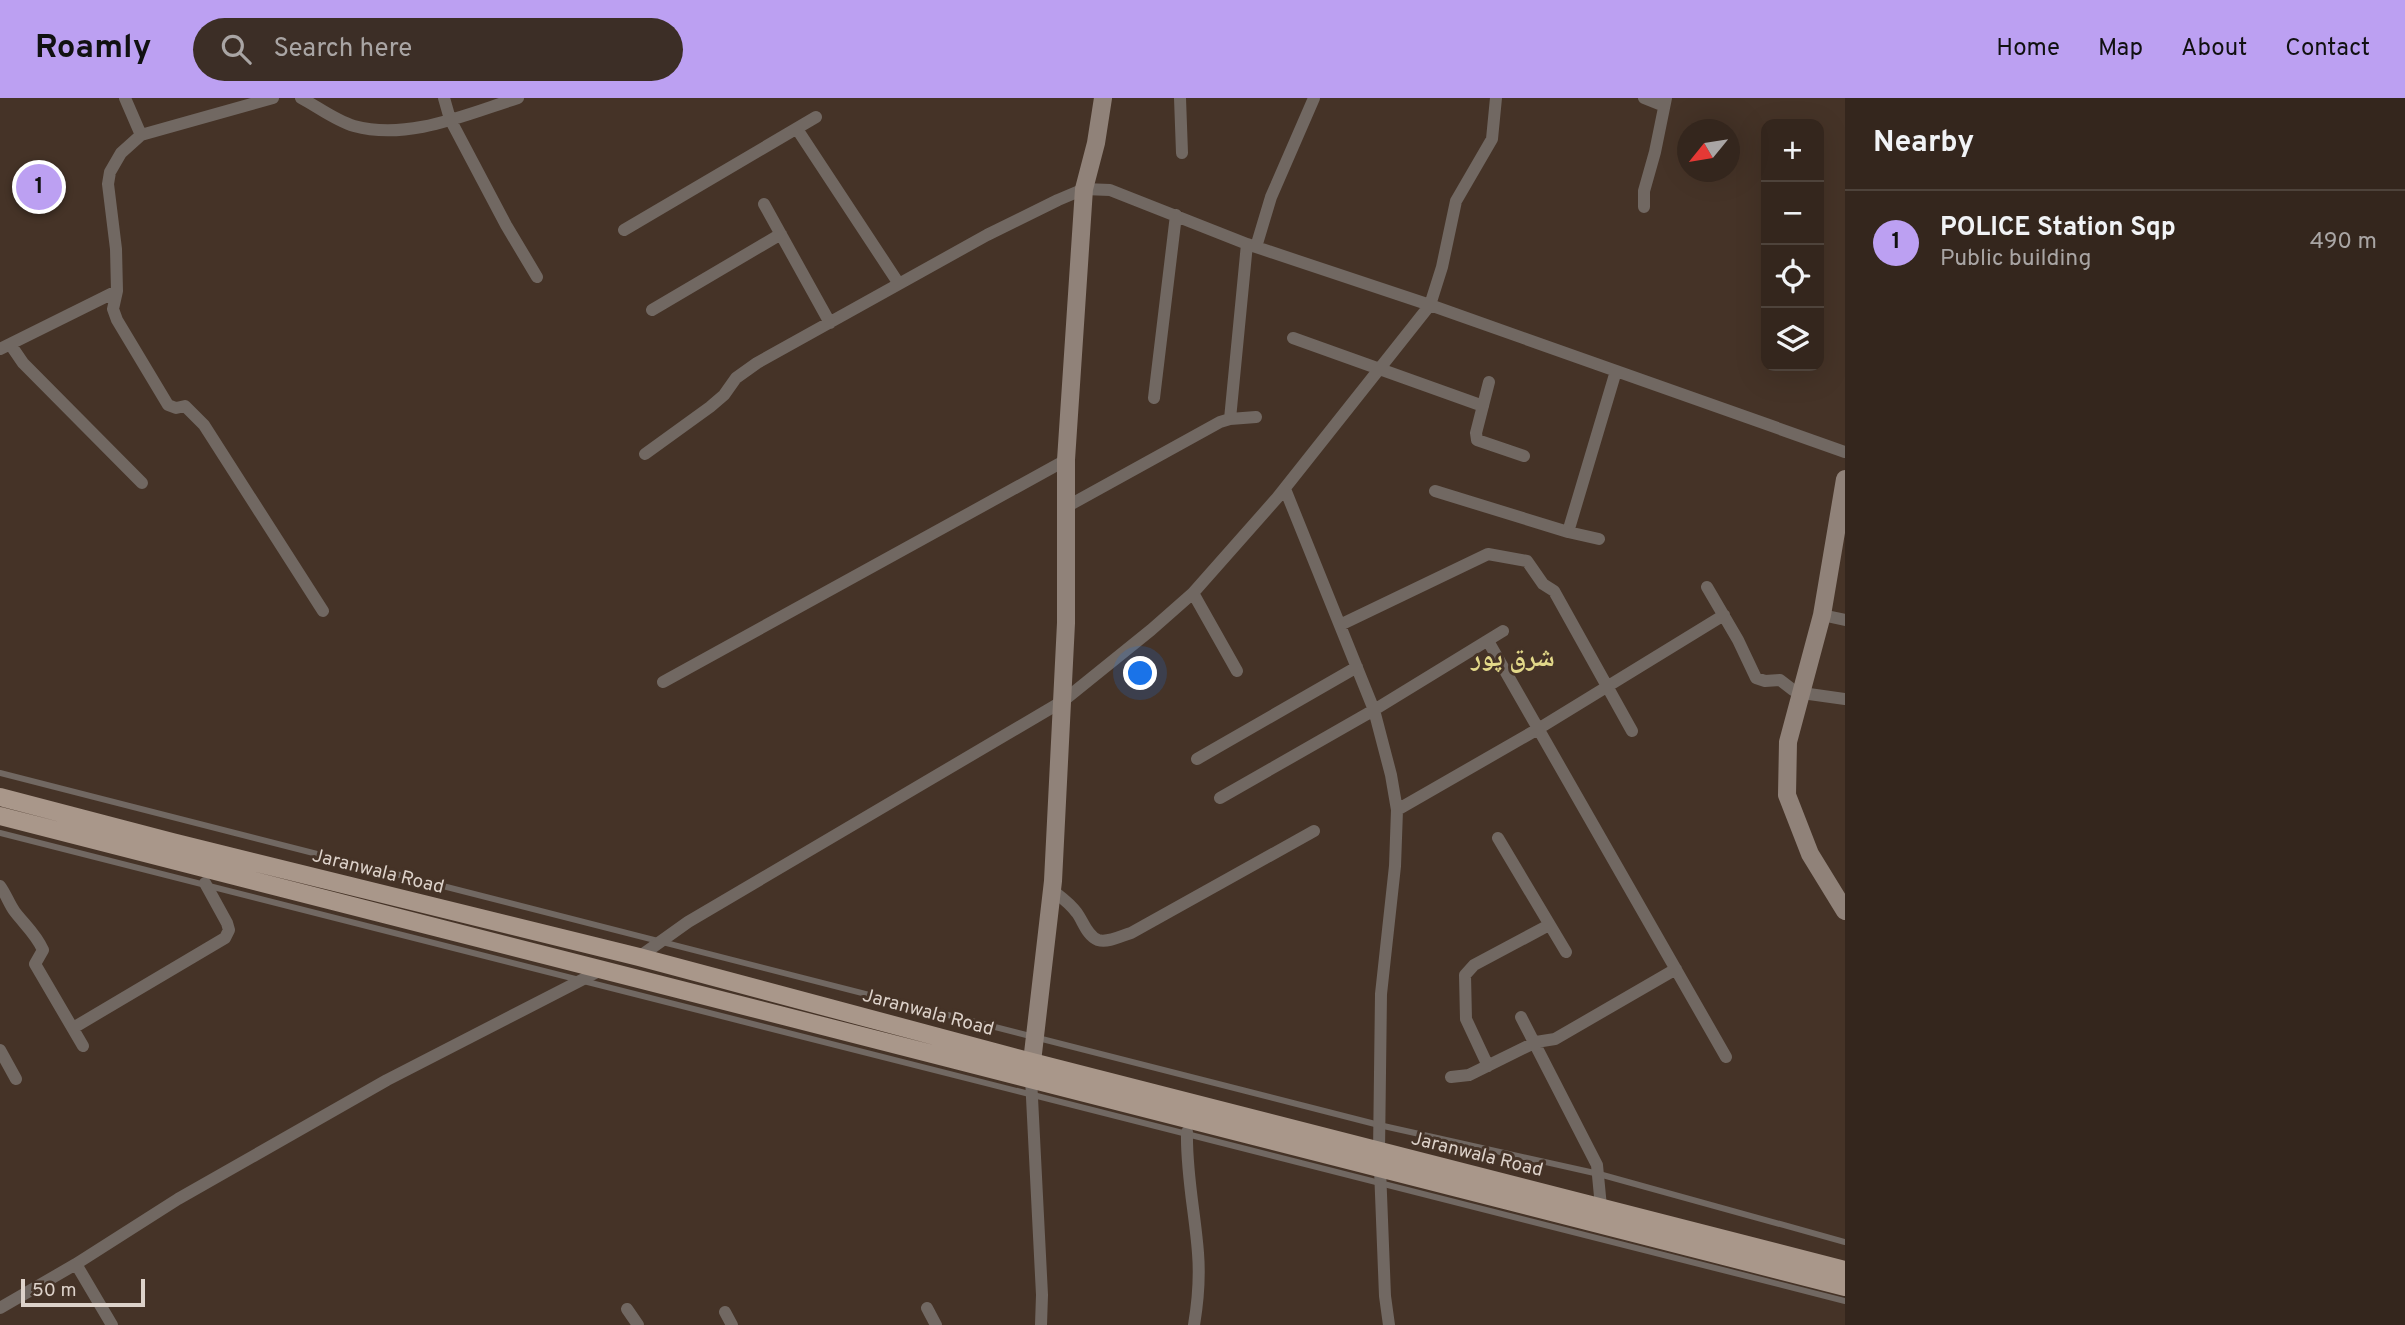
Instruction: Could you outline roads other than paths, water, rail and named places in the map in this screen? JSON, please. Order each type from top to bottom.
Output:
[{"type":"main road","name":"Jaranwala Road","points":[[0,797],[639,957],[1031,1078]]},
{"type":"main road","name":"Jaranwala Road","points":[[0,816],[1845,1287]]},
{"type":"main road","name":"Jaranwala Road","points":[[1380,1168],[1601,1208],[1845,1270]]},
{"type":"street","points":[[125,98],[141,135]]},
{"type":"street","points":[[273,98],[141,135],[121,152],[110,172],[108,184],[116,249],[117,291],[113,302],[117,320],[168,405],[176,408],[185,406],[204,425],[323,611]]},
{"type":"street","points":[[301,98],[351,125],[378,131],[417,128],[518,98]]},
{"type":"street","points":[[444,98],[450,119],[537,277]]},
{"type":"street","points":[[1041,1325],[1042,1295],[1031,1078],[1052,890],[1063,701],[1066,460],[1084,189],[1096,143],[1102,98]]},
{"type":"street","points":[[1180,98],[1182,153]]},
{"type":"street","points":[[1230,419],[1252,245],[1314,98]]},
{"type":"street","points":[[639,957],[658,942],[1063,701],[1193,593],[1285,489],[1430,305],[1442,267],[1456,201],[1492,139],[1496,98]]},
{"type":"street","points":[[1644,98],[1665,102],[1644,191],[1644,208]]},
{"type":"street","points":[[624,230],[816,117]]},
{"type":"street","points":[[797,129],[899,284]]},
{"type":"street","points":[[645,454],[710,407],[744,371],[987,235],[1084,189],[1110,190],[1252,245],[1845,452]]},
{"type":"street","points":[[764,204],[830,323]]},
{"type":"street","points":[[1154,398],[1176,215]]},
{"type":"street","points":[[652,310],[781,234]]},
{"type":"street","points":[[117,291],[5,347],[142,483]]},
{"type":"street","points":[[1293,338],[1483,406]]},
{"type":"street","points":[[1568,532],[1616,371]]},
{"type":"street","points":[[1489,382],[1476,433],[1477,440],[1524,456]]},
{"type":"street","points":[[1066,507],[1230,419],[1256,417]]},
{"type":"street","points":[[663,681],[1066,460]]},
{"type":"street","points":[[1845,480],[1822,615],[1788,741],[1787,794],[1810,854],[1845,911]]},
{"type":"street","points":[[1285,489],[1374,710],[1397,810],[1395,866],[1381,994],[1380,1168],[1385,1296],[1389,1325]]},
{"type":"street","points":[[1435,491],[1568,532],[1600,539]]},
{"type":"street","points":[[1340,625],[1483,556],[1493,554],[1522,559],[1530,564],[1543,584],[1555,591],[1632,731]]},
{"type":"street","points":[[1707,587],[1756,678],[1765,681],[1780,680],[1802,693],[1845,699]]},
{"type":"street","points":[[1193,593],[1237,671]]},
{"type":"street","points":[[1397,810],[1538,729],[1724,615]]},
{"type":"street","points":[[1822,615],[1845,620]]},
{"type":"street","points":[[1220,798],[1374,710],[1503,631]]},
{"type":"street","points":[[1488,640],[1726,1057]]},
{"type":"street","points":[[1197,759],[1357,667]]},
{"type":"street","points":[[1052,890],[1078,914],[1090,935],[1098,940],[1109,940],[1131,933],[1314,831]]},
{"type":"street","points":[[1498,838],[1566,952]]},
{"type":"street","points":[[72,1028],[225,938],[229,930],[227,923],[205,883]]},
{"type":"street","points":[[0,886],[41,946],[43,950],[35,964],[83,1046]]},
{"type":"street","points":[[1488,1066],[1465,1019],[1465,975],[1474,965],[1549,925]]},
{"type":"street","points":[[0,1308],[76,1264],[178,1199],[387,1080],[603,968]]},
{"type":"street","points":[[1451,1077],[1469,1075],[1536,1042],[1555,1039],[1676,969]]},
{"type":"street","points":[[1521,1017],[1597,1165],[1601,1208]]},
{"type":"street","points":[[0,1050],[16,1079]]},
{"type":"street","points":[[1187,1132],[1186,1160],[1198,1253],[1199,1293],[1194,1325]]},
{"type":"street","points":[[76,1264],[113,1325]]},
{"type":"street","points":[[927,1308],[936,1325]]},
{"type":"street","points":[[627,1309],[637,1325]]},
{"type":"street","points":[[725,1312],[732,1325]]},
{"type":"lane","points":[[0,774],[1379,1125],[1599,1174],[1845,1242]]},
{"type":"lane","points":[[0,832],[583,980],[1031,1078],[1187,1132],[1380,1168],[1845,1301]]},
{"type":"place","name":"POLICE Station Sqp","points":[[39,187]]},
{"type":"district","name":"شرق پور","points":[[1513,659]]}]
